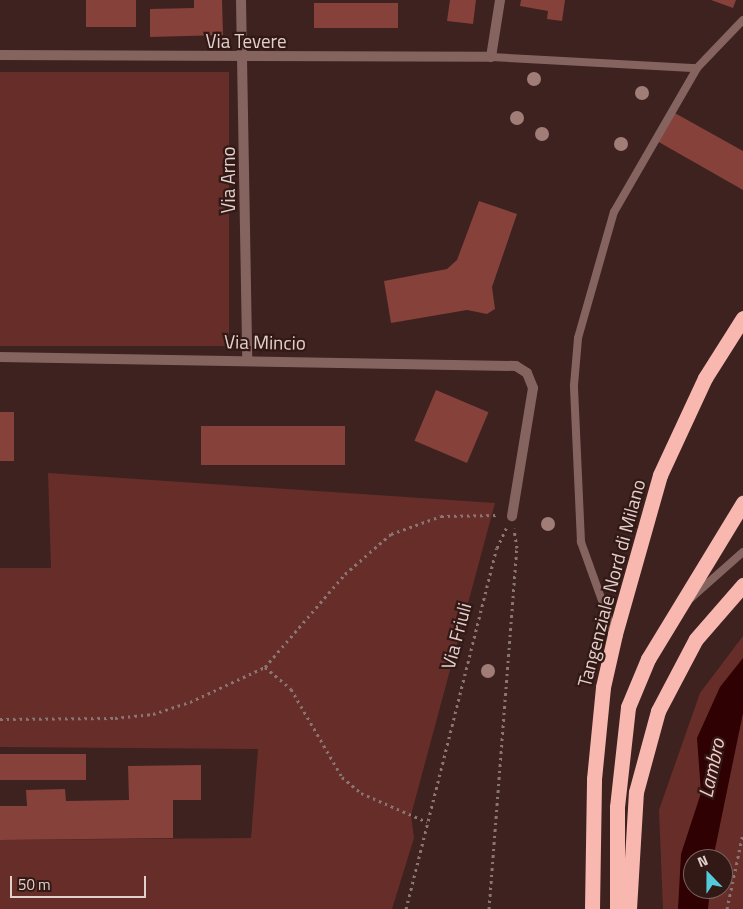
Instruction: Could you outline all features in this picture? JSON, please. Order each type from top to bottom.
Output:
[{"type":"highway","name":"Tangenziale Nord di Milano","points":[[592,909],[594,779],[602,686],[614,634],[660,475],[705,378],[743,318]]},
{"type":"highway","points":[[618,909],[618,807],[628,707],[648,659],[673,615],[743,503]]},
{"type":"highway","points":[[629,909],[636,792],[658,711],[696,639],[743,585]]},
{"type":"street","name":"Via Arno","points":[[241,0],[244,59],[247,359]]},
{"type":"street","points":[[491,57],[500,0]]},
{"type":"street","name":"Via Tevere","points":[[0,55],[244,59],[491,57]]},
{"type":"street","name":"Via Mincio","points":[[0,357],[247,359],[508,365],[527,373],[532,393],[512,516]]},
{"type":"lane","points":[[614,634],[581,542],[574,384],[578,338],[614,212],[697,68],[743,20]]},
{"type":"lane","points":[[491,57],[697,68]]},
{"type":"lane","points":[[673,615],[743,552]]},
{"type":"path","points":[[0,719],[153,714],[266,667],[345,574],[391,534],[441,516],[512,516],[517,548],[489,909]]},
{"type":"path","name":"Via Friuli","points":[[406,909],[497,548],[512,516]]},
{"type":"path","points":[[266,667],[291,689],[342,777],[361,793],[427,822]]},
{"type":"path","points":[[727,909],[743,833]]},
{"type":"shaded area","points":[[0,72],[229,72],[229,346],[0,346]]},
{"type":"shaded area","points":[[48,473],[495,503],[411,815],[414,838],[392,909],[0,909],[0,840],[251,838],[258,749],[0,747],[0,568],[51,568]]},
{"type":"shaded area","points":[[743,636],[743,909],[663,909],[659,810],[700,693]]},
{"type":"water","name":"Lambro","points":[[743,658],[743,713],[715,849],[683,849],[683,899],[709,899],[708,909],[678,909],[681,854],[701,793],[697,738],[720,687]]},
{"type":"building","points":[[86,0],[136,0],[136,27],[86,27]]},
{"type":"building","points":[[194,0],[222,0],[223,35],[150,37],[150,9],[194,8]]},
{"type":"building","points":[[450,0],[476,0],[473,24],[447,21]]},
{"type":"building","points":[[521,0],[565,0],[562,21],[547,19],[548,11],[520,6]]},
{"type":"building","points":[[711,0],[736,0],[733,8]]},
{"type":"building","points":[[314,3],[398,3],[398,28],[314,28]]},
{"type":"building","points":[[673,112],[743,151],[743,190],[657,141]]},
{"type":"building","points":[[479,201],[517,214],[492,287],[495,309],[487,314],[467,310],[391,323],[384,281],[447,269],[457,260]]},
{"type":"building","points":[[436,390],[488,412],[467,463],[415,441]]},
{"type":"building","points":[[0,412],[14,412],[14,461],[0,461]]},
{"type":"building","points":[[201,426],[345,426],[345,465],[201,465]]},
{"type":"building","points":[[0,754],[86,754],[86,780],[0,780]]},
{"type":"building","points":[[201,765],[201,800],[173,800],[173,838],[0,840],[0,806],[27,806],[26,790],[65,789],[66,801],[129,800],[128,766]]}]
